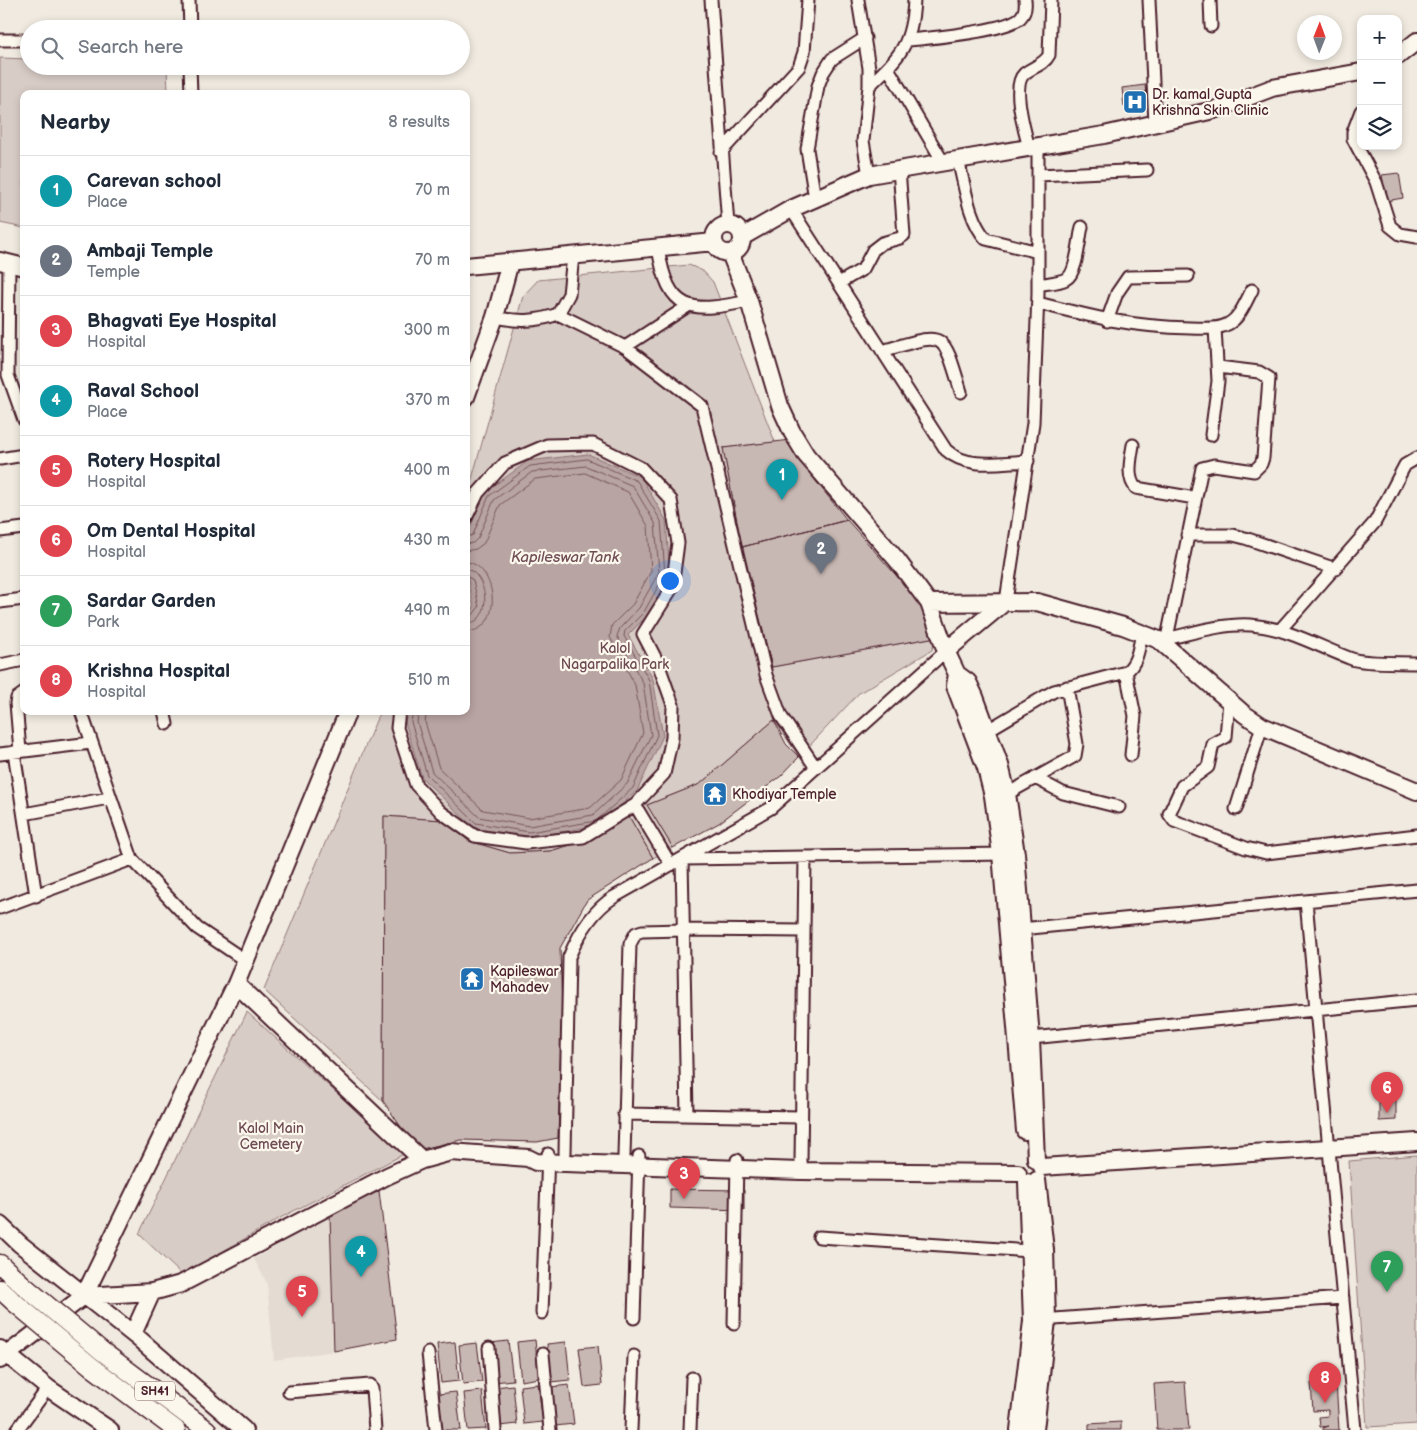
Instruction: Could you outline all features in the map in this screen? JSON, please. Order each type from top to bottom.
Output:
[{"type":"main road","name":"SH41","points":[[0,1264],[104,1352],[207,1430]]},
{"type":"main road","name":"SH41","points":[[0,1289],[92,1367],[176,1430]]},
{"type":"street","points":[[190,0],[190,20]]},
{"type":"street","points":[[712,0],[721,152],[728,225]]},
{"type":"street","points":[[721,152],[799,67],[804,52],[808,0]]},
{"type":"street","points":[[858,0],[865,38],[869,86],[863,141],[869,175]]},
{"type":"street","points":[[869,86],[888,68],[908,40],[913,26],[914,0]]},
{"type":"street","points":[[908,40],[968,32],[1014,21],[1024,11],[1025,0]]},
{"type":"street","points":[[565,1153],[569,957],[576,940],[602,905],[771,808],[946,651],[1006,601],[1033,423],[1038,303],[1038,175],[1034,148],[1019,97],[1019,86],[1020,78],[1046,61],[1049,55],[1051,0]]},
{"type":"street","points":[[1149,0],[1155,123]]},
{"type":"street","points":[[1210,0],[1211,26]]},
{"type":"street","points":[[815,198],[807,149],[818,86],[832,60],[865,38]]},
{"type":"street","points":[[0,40],[20,40]]},
{"type":"street","points":[[1402,53],[1417,41]]},
{"type":"street","points":[[888,68],[950,161],[980,232],[986,239],[1038,252]]},
{"type":"street","points":[[190,75],[191,90]]},
{"type":"street","points":[[742,237],[734,227],[728,225],[717,230],[714,242],[721,252],[730,253],[739,249],[742,237],[792,209],[869,175],[1034,148],[1214,110],[1272,88],[1357,75]]},
{"type":"street","points":[[1357,122],[1353,132],[1353,139],[1357,146]]},
{"type":"street","points":[[1359,150],[1376,182],[1390,226],[1400,234],[1417,237]]},
{"type":"street","points":[[839,283],[863,269],[873,250],[882,243],[904,235],[899,169]]},
{"type":"street","points":[[1038,175],[1147,170]]},
{"type":"street","points":[[792,209],[946,450],[955,458],[967,462],[1028,461]]},
{"type":"street","points":[[1038,285],[1066,279],[1070,275],[1074,268],[1082,228]]},
{"type":"street","points":[[470,266],[714,242]]},
{"type":"street","points":[[658,247],[662,270],[672,293],[688,306],[710,309],[749,301]]},
{"type":"street","points":[[730,253],[749,301],[780,406],[792,432],[806,455],[898,560],[930,603],[946,651],[957,674],[968,682],[1000,764],[1007,794],[1008,854],[1030,1169],[1045,1250],[1039,1320],[1035,1430]]},
{"type":"street","points":[[495,318],[518,322],[542,320],[558,314],[569,294],[573,256]]},
{"type":"street","points":[[470,386],[495,318],[510,262]]},
{"type":"street","points":[[11,264],[8,375],[20,409]]},
{"type":"street","points":[[1107,321],[1117,293],[1128,277],[1188,276]]},
{"type":"street","points":[[1038,303],[1107,321],[1138,326],[1215,328],[1228,325],[1236,318],[1252,290]]},
{"type":"street","points":[[625,347],[688,306]]},
{"type":"street","points":[[558,314],[625,347],[702,406],[766,675],[781,716],[816,768]]},
{"type":"street","points":[[1211,435],[1218,367],[1215,328]]},
{"type":"street","points":[[882,350],[925,339],[941,341],[948,347],[961,392]]},
{"type":"street","points":[[1163,639],[1202,468],[1206,465],[1254,470],[1261,464],[1263,458],[1269,378],[1259,372],[1218,367]]},
{"type":"street","points":[[399,715],[397,728],[416,785],[441,812],[475,836],[526,844],[583,837],[635,805],[664,774],[672,738],[673,705],[658,663],[643,634],[672,588],[678,543],[671,500],[641,468],[593,444],[547,445],[504,463],[478,493],[470,510]]},
{"type":"street","points":[[1132,445],[1130,476],[1131,483],[1136,488],[1195,498]]},
{"type":"street","points":[[0,460],[20,456]]},
{"type":"street","points":[[1280,630],[1375,522],[1404,465],[1417,458]]},
{"type":"street","points":[[0,531],[20,528]]},
{"type":"street","points":[[1187,535],[1233,535],[1336,568]]},
{"type":"street","points":[[0,602],[20,600]]},
{"type":"street","points":[[930,603],[1037,602],[1163,639],[1229,701],[1262,726],[1417,791]]},
{"type":"street","points":[[1163,639],[1224,627],[1250,625],[1280,630],[1326,647],[1354,660],[1417,663]]},
{"type":"street","points":[[988,730],[1037,699],[1066,687],[1126,672],[1132,668],[1137,657],[1142,632]]},
{"type":"street","points":[[0,664],[20,661]]},
{"type":"street","points":[[1126,672],[1135,716],[1131,755]]},
{"type":"street","points":[[957,674],[955,686],[986,768],[1008,854],[1021,929],[1031,1038],[1030,1251],[1039,1320],[1019,1430]]},
{"type":"street","points":[[1007,794],[1075,756],[1077,751],[1066,687]]},
{"type":"street","points":[[20,696],[16,698],[17,752],[36,896]]},
{"type":"street","points":[[1229,701],[1226,737],[1213,744],[1208,767],[1204,772],[1182,786],[1170,808],[1169,814],[1174,821],[1246,848],[1266,853],[1417,835]]},
{"type":"street","points":[[82,715],[109,798],[132,859],[197,928],[246,962]]},
{"type":"street","points":[[165,715],[167,724]]},
{"type":"street","points":[[110,1430],[2,1355],[84,1296],[246,962],[346,715]]},
{"type":"street","points":[[1236,809],[1262,726]]},
{"type":"street","points":[[0,754],[92,743]]},
{"type":"street","points":[[1035,778],[1063,793],[1119,807]]},
{"type":"street","points":[[24,814],[109,798]]},
{"type":"street","points":[[635,805],[671,865]]},
{"type":"street","points":[[682,859],[1008,854]]},
{"type":"street","points":[[801,1162],[805,857]]},
{"type":"street","points":[[0,908],[132,859]]},
{"type":"street","points":[[682,859],[687,1115]]},
{"type":"street","points":[[1021,929],[1417,890]]},
{"type":"street","points":[[1306,901],[1330,1148],[1354,1430]]},
{"type":"street","points":[[634,1318],[634,1159],[624,1114],[630,944],[636,933],[642,931],[804,931]]},
{"type":"street","points":[[236,984],[422,1160]]},
{"type":"street","points":[[1031,1038],[1417,1000]]},
{"type":"street","points":[[624,1114],[802,1117]]},
{"type":"street","points":[[548,1158],[634,1159],[935,1174],[1417,1142]]},
{"type":"street","points":[[84,1296],[152,1292],[181,1284],[304,1218],[422,1160],[451,1152],[528,1158],[536,1162],[565,1153],[634,1159]]},
{"type":"street","points":[[542,1313],[548,1158]]},
{"type":"street","points":[[737,1164],[801,1162],[1030,1169]]},
{"type":"street","points":[[734,1324],[737,1164]]},
{"type":"street","points":[[0,1225],[20,1244],[133,1334],[244,1430]]},
{"type":"street","points":[[819,1237],[1030,1251]]},
{"type":"street","points":[[133,1334],[152,1292]]},
{"type":"street","points":[[1039,1320],[1343,1298]]},
{"type":"street","points":[[489,1348],[495,1430]]},
{"type":"street","points":[[428,1353],[436,1430]]},
{"type":"street","points":[[543,1354],[550,1430]]},
{"type":"street","points":[[631,1430],[634,1356]]},
{"type":"street","points":[[690,1430],[692,1378]]},
{"type":"street","points":[[289,1392],[370,1385],[372,1389],[375,1430]]},
{"type":"street","points":[[17,1430],[48,1388]]},
{"type":"shaded area","points":[[330,1215],[334,1351],[274,1360],[267,1283],[254,1259]]},
{"type":"green space","points":[[0,58],[20,59],[20,75],[167,75],[168,90],[20,90],[20,227],[0,223]]},
{"type":"green space","name":"Kalol Nagarpalika Park","points":[[689,265],[703,271],[713,282],[775,442],[723,448],[742,547],[772,667],[936,637],[932,650],[859,693],[799,757],[774,720],[700,784],[647,805],[673,848],[653,858],[627,813],[588,840],[550,851],[510,853],[469,841],[442,820],[384,816],[383,1101],[264,990],[378,715],[470,715],[470,486],[523,296],[538,280]]},
{"type":"green space","name":"Kalol Main Cemetery","points":[[247,1012],[404,1154],[282,1217],[182,1275],[139,1234]]},
{"type":"green space","points":[[1417,1155],[1417,1424],[1367,1427],[1349,1161]]},
{"type":"water","name":"Kapileswar Tank","points":[[588,454],[641,477],[666,520],[670,575],[648,615],[628,635],[653,679],[663,736],[637,791],[599,825],[529,838],[474,828],[422,778],[405,722],[407,715],[470,715],[470,612],[474,608],[470,589],[470,528],[484,493],[528,461]]},
{"type":"building","points":[[1145,85],[1147,104],[1124,107],[1122,88]]},
{"type":"building","points":[[1399,173],[1403,198],[1386,201],[1382,175]]},
{"type":"building","points":[[791,440],[815,480],[847,520],[742,547],[723,448]]},
{"type":"building","points":[[847,520],[918,600],[936,637],[772,667],[742,547]]},
{"type":"building","name":"Khodiyar Temple","points":[[774,720],[786,744],[799,757],[781,776],[719,823],[673,848],[647,805],[700,784]]},
{"type":"building","name":"Kapileswar Mahadev","points":[[627,813],[653,858],[587,900],[560,948],[562,1009],[558,1138],[537,1142],[461,1140],[417,1150],[383,1101],[384,816],[442,820],[469,841],[510,853],[550,851],[588,840]]},
{"type":"building","points":[[1379,1091],[1396,1091],[1396,1120],[1379,1121]]},
{"type":"building","points":[[670,1189],[744,1190],[744,1210],[670,1208]]},
{"type":"building","points":[[379,1191],[397,1339],[334,1351],[330,1215]]},
{"type":"building","points":[[535,1340],[539,1378],[521,1381],[517,1342]]},
{"type":"building","points":[[508,1341],[513,1380],[494,1382],[490,1343]]},
{"type":"building","points":[[455,1342],[459,1381],[441,1383],[437,1344]]},
{"type":"building","points":[[566,1342],[570,1380],[551,1382],[547,1344]]},
{"type":"building","points":[[477,1343],[482,1382],[463,1384],[459,1345]]},
{"type":"building","points":[[598,1346],[602,1385],[584,1387],[579,1348]]},
{"type":"building","points":[[1185,1382],[1189,1430],[1157,1430],[1154,1384]]},
{"type":"building","points":[[1336,1382],[1339,1430],[1323,1430],[1323,1428],[1329,1426],[1320,1427],[1319,1417],[1328,1416],[1328,1410],[1313,1411],[1311,1383],[1318,1383],[1318,1389],[1323,1389],[1323,1383]]},
{"type":"building","points":[[538,1384],[543,1422],[524,1424],[520,1386]]},
{"type":"building","points":[[513,1385],[517,1424],[499,1426],[494,1387]]},
{"type":"building","points":[[569,1385],[574,1424],[555,1426],[551,1387]]},
{"type":"building","points":[[482,1391],[486,1429],[468,1430],[464,1393]]},
{"type":"building","points":[[456,1392],[461,1430],[442,1430],[438,1394]]},
{"type":"building","points":[[1121,1422],[1121,1430],[1089,1430],[1089,1424]]},
{"type":"place","name":"Dr. kamal Gupta Krishna Skin Clinic","points":[[1135,102]]},
{"type":"place","name":"Carevan school","points":[[782,500]]},
{"type":"place","name":"Ambaji Temple","points":[[821,574]]},
{"type":"place","name":"Khodiyar Temple","points":[[715,794]]},
{"type":"place","name":"Kapileswar Mahadev","points":[[472,979]]},
{"type":"place","name":"Om Dental Hospital","points":[[1387,1113]]},
{"type":"place","name":"Bhagvati Eye Hospital","points":[[684,1199]]},
{"type":"place","name":"Raval School","points":[[361,1277]]},
{"type":"place","name":"Sardar Garden","points":[[1387,1292]]},
{"type":"place","name":"Rotery Hospital","points":[[302,1317]]},
{"type":"place","name":"Krishna Hospital","points":[[1325,1403]]}]
